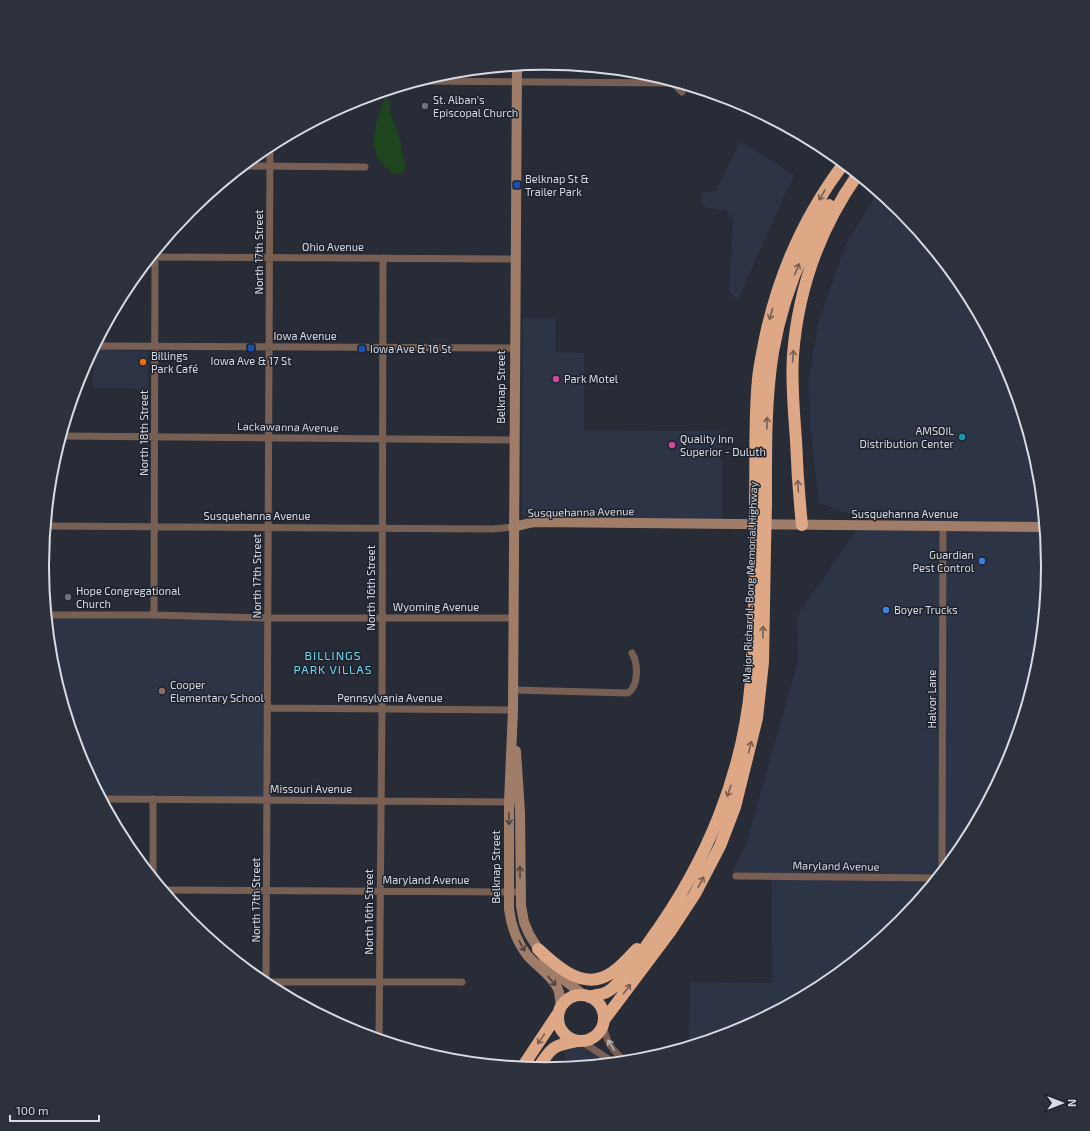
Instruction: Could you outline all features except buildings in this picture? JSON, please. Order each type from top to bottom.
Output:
[{"type":"highway","name":"Major Richard I. Bong Memorial Highway","points":[[761,504],[758,378],[767,326],[783,273],[801,232],[831,180],[841,167]]},
{"type":"highway","name":"Major Richard I. Bong Memorial Highway","points":[[586,996],[606,993],[613,988],[661,926],[699,863],[723,808],[737,763],[748,708],[760,548],[761,504],[767,414],[773,352],[783,310],[809,242],[826,210],[849,174]]},
{"type":"highway","points":[[802,525],[792,386],[793,356],[800,304],[812,263],[823,235],[833,214],[855,179]]},
{"type":"highway","name":"Major Richard I. Bong Memorial Highway","points":[[604,1023],[670,932],[695,894],[720,846],[735,807],[757,718],[763,662],[760,548]]},
{"type":"highway","points":[[538,949],[558,966],[573,976],[594,980],[611,973],[661,926]]},
{"type":"highway","points":[[526,1061],[568,999],[578,995],[594,999],[602,1009],[604,1023],[601,1030],[592,1038],[556,1046],[542,1062]]},
{"type":"highway","points":[[560,1009],[558,1018],[561,1030],[565,1035],[579,1041]]},
{"type":"street","name":"Belknap Street","points":[[516,71],[513,710],[509,802],[510,918],[516,935],[527,955],[556,984],[560,993],[560,1009]]},
{"type":"street","points":[[438,81],[659,83]]},
{"type":"street","points":[[677,87],[682,92]]},
{"type":"street","name":"North 17th Street","points":[[265,975],[267,890],[270,152]]},
{"type":"street","points":[[251,166],[365,167]]},
{"type":"street","name":"Ohio Avenue","points":[[158,255],[515,259]]},
{"type":"street","name":"North 16th Street","points":[[379,1033],[383,528],[383,258]]},
{"type":"street","name":"North 18th Street","points":[[154,260],[154,615]]},
{"type":"street","name":"Iowa Avenue","points":[[100,346],[514,348]]},
{"type":"street","name":"Lackawanna Avenue","points":[[66,436],[514,440]]},
{"type":"street","name":"Susquehanna Avenue","points":[[51,526],[493,529],[513,527],[534,522],[1039,527]]},
{"type":"street","name":"Halvor Lane","points":[[942,863],[943,526]]},
{"type":"street","name":"Wyoming Avenue","points":[[52,615],[154,615],[382,619],[513,618]]},
{"type":"street","points":[[513,690],[628,693],[635,685],[636,663],[632,653]]},
{"type":"street","name":"Pennsylvania Avenue","points":[[268,708],[513,710]]},
{"type":"street","name":"Belknap Street","points":[[513,710],[520,802],[520,892],[524,922],[529,934],[545,960],[556,972],[586,996]]},
{"type":"street","name":"Missouri Avenue","points":[[108,799],[520,802]]},
{"type":"street","points":[[153,870],[154,799]]},
{"type":"street","name":"Maryland Avenue","points":[[736,876],[930,878]]},
{"type":"street","name":"Maryland Avenue","points":[[170,890],[520,892]]},
{"type":"street","points":[[276,982],[462,982]]},
{"type":"street","points":[[604,1023],[606,1038],[610,1046],[620,1055]]},
{"type":"street","points":[[579,1041],[606,1057]]},
{"type":"shaded area","points":[[740,141],[794,175],[737,301],[729,291],[733,219],[726,210],[703,207],[701,193],[716,191]]},
{"type":"shaded area","points":[[875,196],[918,238],[939,264],[975,318],[990,346],[1015,406],[1031,469],[1039,522],[856,520],[856,516],[819,503],[810,426],[809,380],[818,323],[846,244]]},
{"type":"shaded area","points":[[523,318],[556,318],[555,352],[584,353],[584,430],[722,430],[722,520],[529,518],[522,515]]},
{"type":"shaded area","points":[[106,334],[106,350],[147,351],[151,354],[148,355],[148,389],[93,388],[93,362]]},
{"type":"shaded area","points":[[857,529],[1040,530],[1041,566],[1037,630],[1024,694],[1015,725],[990,785],[975,814],[957,841],[939,867],[918,893],[896,916],[847,959],[821,978],[764,1010],[735,1024],[689,1040],[690,982],[772,983],[771,873],[732,872],[746,844],[798,661],[797,616]]},
{"type":"shaded area","name":"Cooper Elementary School","points":[[52,615],[268,618],[267,800],[108,799],[100,785],[75,725],[59,662]]},
{"type":"shaded area","points":[[577,1046],[586,1048],[602,1058],[565,1061],[565,1047]]},
{"type":"green space","points":[[387,98],[389,99],[391,117],[396,126],[401,143],[401,152],[404,158],[405,167],[402,174],[392,173],[383,164],[376,153],[374,146],[376,126],[384,100]]},
{"type":"place","name":"St. Alban's Episcopal Church","points":[[425,106]]},
{"type":"place","name":"Belknap St & Trailer Park","points":[[517,185]]},
{"type":"place","name":"Iowa Ave & 17 St","points":[[251,348]]},
{"type":"place","name":"Iowa Ave & 16 St","points":[[362,349]]},
{"type":"place","name":"Billings Park Café","points":[[143,362]]},
{"type":"place","name":"Park Motel","points":[[556,379]]},
{"type":"place","name":"AMSOIL Distribution Center","points":[[962,437]]},
{"type":"place","name":"Quality Inn Superior - Duluth","points":[[672,445]]},
{"type":"place","name":"Guardian Pest Control","points":[[982,561]]},
{"type":"place","name":"Hope Congregational Church","points":[[68,597]]},
{"type":"place","name":"Boyer Trucks","points":[[886,610]]},
{"type":"place","name":"Cooper Elementary School","points":[[162,691]]},
{"type":"district","name":"BILLINGS PARK VILLAS","points":[[333,663]]}]
